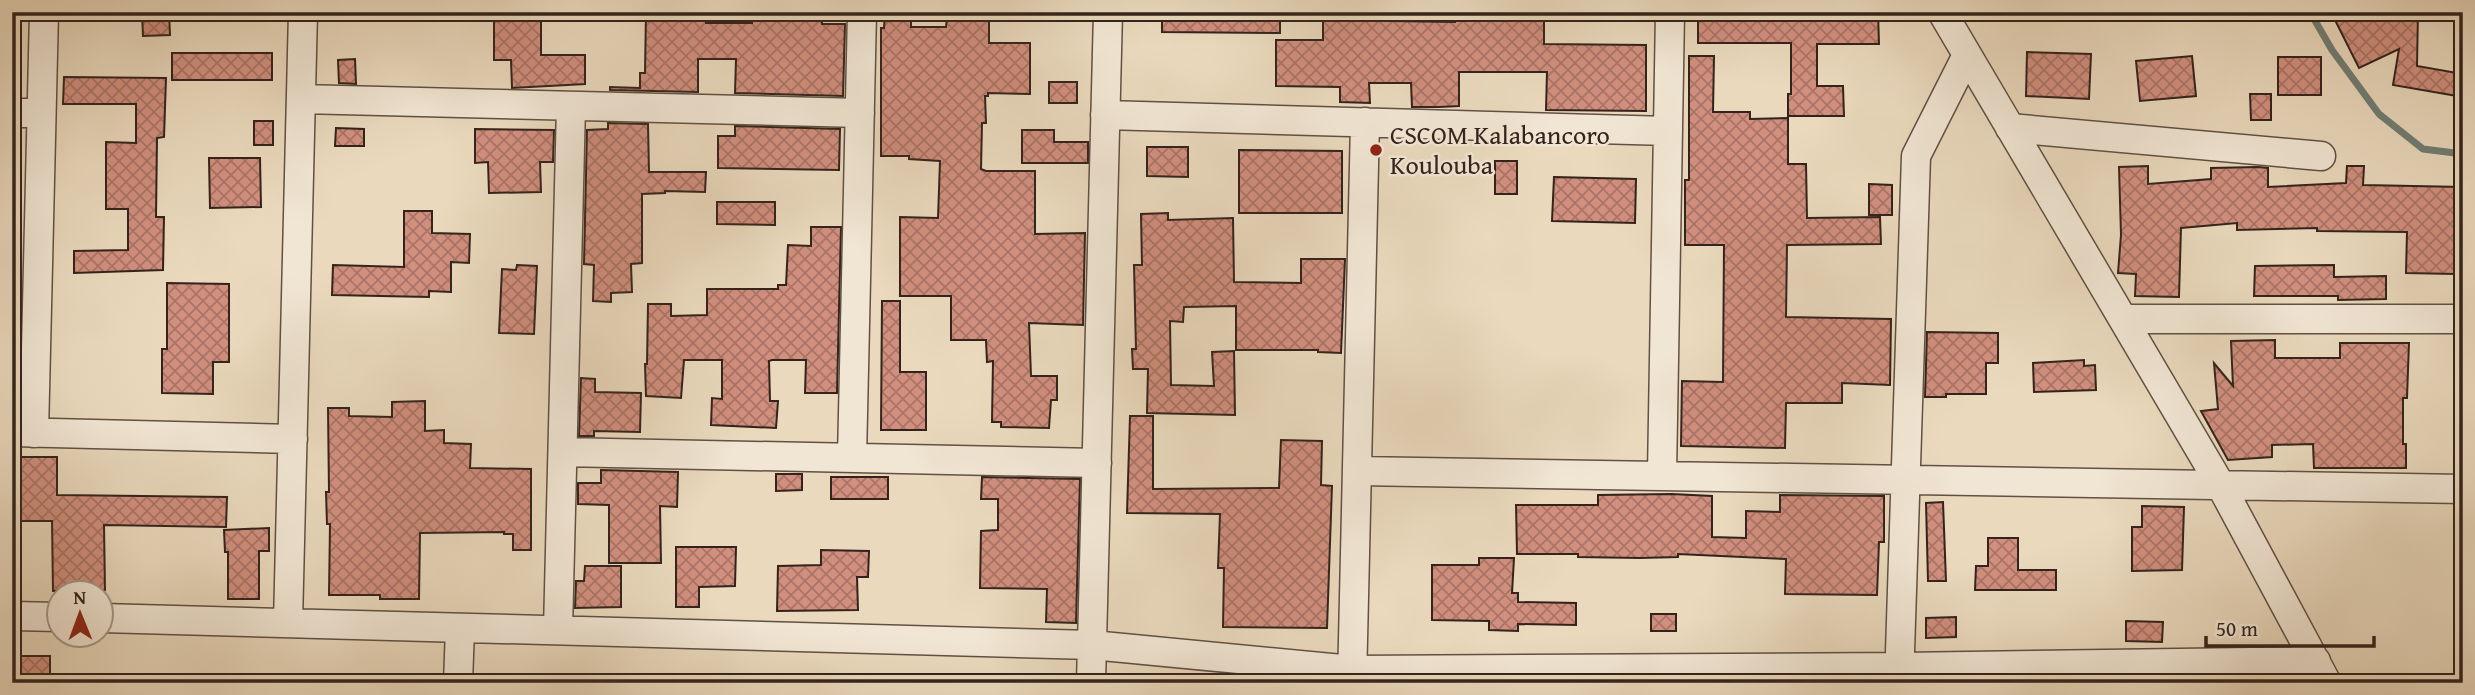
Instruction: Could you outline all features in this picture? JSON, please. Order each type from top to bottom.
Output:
[{"type":"street","points":[[44,12],[23,433],[293,439]]},
{"type":"street","points":[[288,623],[303,12]]},
{"type":"street","points":[[852,458],[862,12]]},
{"type":"street","points":[[1091,683],[1108,12]]},
{"type":"street","points":[[1662,475],[1670,12]]},
{"type":"street","points":[[116,618],[1092,645],[1352,677],[2322,672],[2220,484],[1942,12]]},
{"type":"street","points":[[1900,675],[1916,156],[1967,55]]},
{"type":"street","points":[[301,99],[860,113]]},
{"type":"street","points":[[558,630],[571,106]]},
{"type":"street","points":[[12,113],[41,113]]},
{"type":"street","points":[[1105,116],[1668,131]]},
{"type":"street","points":[[1352,677],[1365,122]]},
{"type":"street","points":[[2010,128],[2321,156]]},
{"type":"street","points":[[2123,319],[2455,319]]},
{"type":"street","points":[[562,452],[1097,463]]},
{"type":"street","points":[[1357,471],[2463,489]]},
{"type":"street","points":[[12,616],[46,617]]},
{"type":"street","points":[[458,683],[460,628]]},
{"type":"building","points":[[142,12],[169,12],[170,35],[143,36]]},
{"type":"building","points":[[494,12],[541,12],[541,55],[585,55],[585,84],[512,88],[511,60],[494,60]]},
{"type":"building","points":[[646,12],[706,12],[706,23],[752,23],[752,12],[822,12],[822,24],[845,24],[843,96],[735,93],[736,59],[698,59],[698,92],[610,90],[610,87],[640,88],[640,73],[645,73]]},
{"type":"building","points":[[885,12],[911,12],[911,27],[946,27],[947,17],[989,17],[989,43],[1030,43],[1030,94],[988,93],[988,96],[985,96],[986,123],[982,123],[981,169],[1035,171],[1035,234],[1085,233],[1083,325],[1029,323],[1031,376],[1057,376],[1057,400],[1051,400],[1049,428],[1001,427],[1001,422],[992,422],[993,361],[987,362],[986,340],[951,340],[951,296],[900,296],[900,217],[938,218],[940,161],[909,159],[909,156],[881,156],[881,28],[884,28]]},
{"type":"building","points":[[1162,12],[1280,12],[1280,33],[1162,32]]},
{"type":"building","points":[[1455,12],[1544,12],[1544,44],[1646,45],[1646,111],[1546,110],[1547,72],[1459,72],[1459,106],[1412,107],[1411,83],[1369,83],[1370,103],[1340,102],[1340,87],[1276,86],[1276,40],[1323,40],[1323,20],[1455,22]]},
{"type":"building","points":[[1797,12],[1878,12],[1879,44],[1817,44],[1817,86],[1843,86],[1844,116],[1788,116],[1791,43],[1698,43],[1698,17],[1797,17]]},
{"type":"building","points":[[2331,12],[2418,12],[2417,66],[2463,74],[2463,97],[2393,85],[2399,49],[2359,68]]},
{"type":"building","points":[[2027,52],[2091,54],[2089,99],[2026,96]]},
{"type":"building","points":[[172,53],[272,53],[272,80],[172,80]]},
{"type":"building","points":[[1689,56],[1714,56],[1713,112],[1750,112],[1750,119],[1788,118],[1788,164],[1806,164],[1807,218],[1880,217],[1881,244],[1787,245],[1786,317],[1891,319],[1890,385],[1842,383],[1842,403],[1786,403],[1785,448],[1681,446],[1682,381],[1723,382],[1724,245],[1685,245],[1685,180],[1689,180]]},
{"type":"building","points":[[2192,56],[2196,96],[2140,101],[2136,61]]},
{"type":"building","points":[[2278,57],[2321,57],[2321,95],[2278,95]]},
{"type":"building","points":[[355,59],[356,84],[339,83],[338,60]]},
{"type":"building","points":[[64,77],[166,78],[164,137],[157,138],[156,217],[164,217],[163,270],[74,273],[74,251],[128,250],[128,209],[106,209],[106,142],[136,143],[136,104],[63,104]]},
{"type":"building","points":[[1049,82],[1077,82],[1077,103],[1049,103]]},
{"type":"building","points":[[2250,94],[2271,94],[2271,120],[2251,120]]},
{"type":"building","points":[[254,121],[273,121],[273,145],[254,145]]},
{"type":"building","points":[[608,123],[648,124],[649,172],[706,172],[705,192],[665,191],[642,194],[642,263],[631,264],[632,292],[611,293],[611,302],[593,301],[594,265],[584,264],[587,130],[608,129]]},
{"type":"building","points":[[735,126],[840,129],[839,170],[718,168],[718,136],[735,136]]},
{"type":"building","points":[[336,128],[364,129],[364,146],[335,146]]},
{"type":"building","points":[[475,129],[554,130],[553,162],[540,162],[541,192],[489,193],[488,162],[475,163]]},
{"type":"building","points":[[1022,130],[1054,130],[1054,142],[1088,142],[1088,163],[1022,163]]},
{"type":"building","points":[[1147,147],[1188,147],[1188,177],[1147,176]]},
{"type":"building","points":[[1239,150],[1342,151],[1342,213],[1239,213]]},
{"type":"building","points":[[209,158],[260,158],[261,207],[210,208]]},
{"type":"building","points":[[1495,161],[1517,161],[1517,194],[1495,194]]},
{"type":"building","points":[[2148,166],[2148,184],[2211,179],[2211,168],[2258,167],[2268,168],[2268,187],[2346,183],[2347,166],[2364,166],[2363,185],[2463,187],[2463,231],[2456,231],[2455,274],[2406,273],[2407,232],[2317,231],[2317,228],[2237,230],[2237,223],[2181,228],[2179,297],[2135,296],[2136,274],[2118,273],[2121,235],[2119,167]]},
{"type":"building","points":[[1554,177],[1636,179],[1635,223],[1552,221]]},
{"type":"building","points":[[1869,184],[1892,185],[1892,215],[1869,215]]},
{"type":"building","points":[[717,202],[775,202],[775,225],[717,224]]},
{"type":"building","points":[[404,211],[432,211],[432,233],[470,234],[469,263],[451,262],[451,292],[429,291],[429,297],[332,295],[333,265],[404,267]]},
{"type":"building","points":[[1168,213],[1168,220],[1233,218],[1234,282],[1301,283],[1301,259],[1345,259],[1341,353],[1318,350],[1236,350],[1236,306],[1184,307],[1183,322],[1170,321],[1171,385],[1214,386],[1212,352],[1234,351],[1235,415],[1147,413],[1148,369],[1133,369],[1132,349],[1136,349],[1134,265],[1142,265],[1141,214]]},
{"type":"building","points":[[811,227],[841,227],[837,393],[805,393],[806,360],[772,360],[769,361],[770,401],[778,401],[776,428],[711,425],[712,398],[722,399],[722,360],[684,360],[681,398],[646,396],[648,304],[671,304],[671,316],[707,315],[707,289],[778,289],[778,285],[786,285],[788,245],[811,246]]},
{"type":"building","points":[[517,265],[537,266],[534,334],[499,333],[502,269],[516,270]]},
{"type":"building","points":[[2334,265],[2334,277],[2386,276],[2386,299],[2254,296],[2255,266]]},
{"type":"building","points":[[167,283],[229,284],[229,362],[213,362],[213,394],[162,393],[162,349],[167,349]]},
{"type":"building","points":[[882,301],[900,301],[900,372],[926,372],[926,430],[881,430]]},
{"type":"building","points":[[1927,332],[1998,333],[1998,363],[1986,363],[1986,394],[1925,397]]},
{"type":"building","points":[[2275,340],[2275,358],[2340,358],[2340,343],[2409,343],[2407,398],[2403,398],[2406,468],[2314,468],[2313,444],[2272,445],[2272,457],[2228,460],[2201,411],[2218,409],[2214,363],[2233,386],[2231,341]]},
{"type":"building","points":[[2084,360],[2084,366],[2095,365],[2096,390],[2034,392],[2033,363]]},
{"type":"building","points":[[581,378],[595,379],[595,392],[641,393],[640,432],[594,431],[594,436],[579,436]]},
{"type":"building","points":[[425,401],[425,431],[444,430],[444,443],[471,444],[470,468],[531,469],[531,550],[513,550],[513,534],[504,532],[420,533],[419,599],[380,599],[380,595],[329,595],[330,524],[327,524],[326,492],[329,492],[328,408],[349,408],[349,416],[392,417],[392,402]]},
{"type":"building","points":[[1130,416],[1153,416],[1153,489],[1279,488],[1281,440],[1322,441],[1321,485],[1332,486],[1327,628],[1223,627],[1224,568],[1218,568],[1220,514],[1127,513]]},
{"type":"building","points":[[12,457],[57,457],[57,495],[227,497],[226,527],[104,525],[105,580],[53,580],[52,521],[12,521]]},
{"type":"building","points":[[601,470],[678,472],[677,507],[660,506],[661,563],[609,563],[609,505],[578,504],[578,483],[601,483]]},
{"type":"building","points":[[776,474],[802,474],[802,490],[776,491]]},
{"type":"building","points":[[831,477],[888,477],[888,499],[831,499]]},
{"type":"building","points":[[982,477],[1080,479],[1076,623],[1046,622],[1047,589],[980,588],[981,531],[998,530],[998,499],[981,499]]},
{"type":"building","points":[[1598,495],[1712,496],[1712,537],[1746,538],[1746,511],[1780,512],[1780,495],[1884,496],[1884,542],[1879,542],[1877,595],[1785,594],[1786,559],[1678,554],[1678,557],[1640,558],[1517,554],[1516,505],[1598,505]]},
{"type":"building","points":[[1943,502],[1946,581],[1928,581],[1926,503]]},
{"type":"building","points":[[2142,506],[2184,507],[2182,570],[2132,571],[2132,527],[2142,527]]},
{"type":"building","points":[[269,528],[269,551],[259,551],[259,599],[228,599],[228,552],[225,552],[224,530]]},
{"type":"building","points":[[1988,538],[2018,538],[2018,570],[2056,570],[2056,590],[1975,590],[1976,566],[1988,566]]},
{"type":"building","points":[[676,547],[736,547],[735,586],[699,587],[699,607],[676,607]]},
{"type":"building","points":[[821,550],[869,551],[868,577],[857,577],[858,610],[777,611],[778,566],[821,565]]},
{"type":"building","points":[[1479,558],[1514,558],[1512,593],[1518,593],[1518,602],[1576,603],[1576,625],[1518,624],[1518,631],[1489,630],[1489,621],[1432,620],[1432,565],[1479,565]]},
{"type":"building","points":[[585,566],[621,566],[621,607],[575,608],[576,581],[584,581]]},
{"type":"building","points":[[1651,614],[1676,614],[1676,631],[1651,631]]},
{"type":"building","points":[[1956,617],[1956,637],[1926,638],[1926,618]]},
{"type":"building","points":[[2126,621],[2163,622],[2162,642],[2126,641]]},
{"type":"building","points":[[12,656],[50,656],[50,683],[16,683],[16,677],[12,677]]},
{"type":"waterway","points":[[2310,12],[2332,50],[2379,114],[2423,149],[2463,154]]},
{"type":"place","name":"CSCOM Kalabancoro Koulouba","points":[[1376,150]]}]
